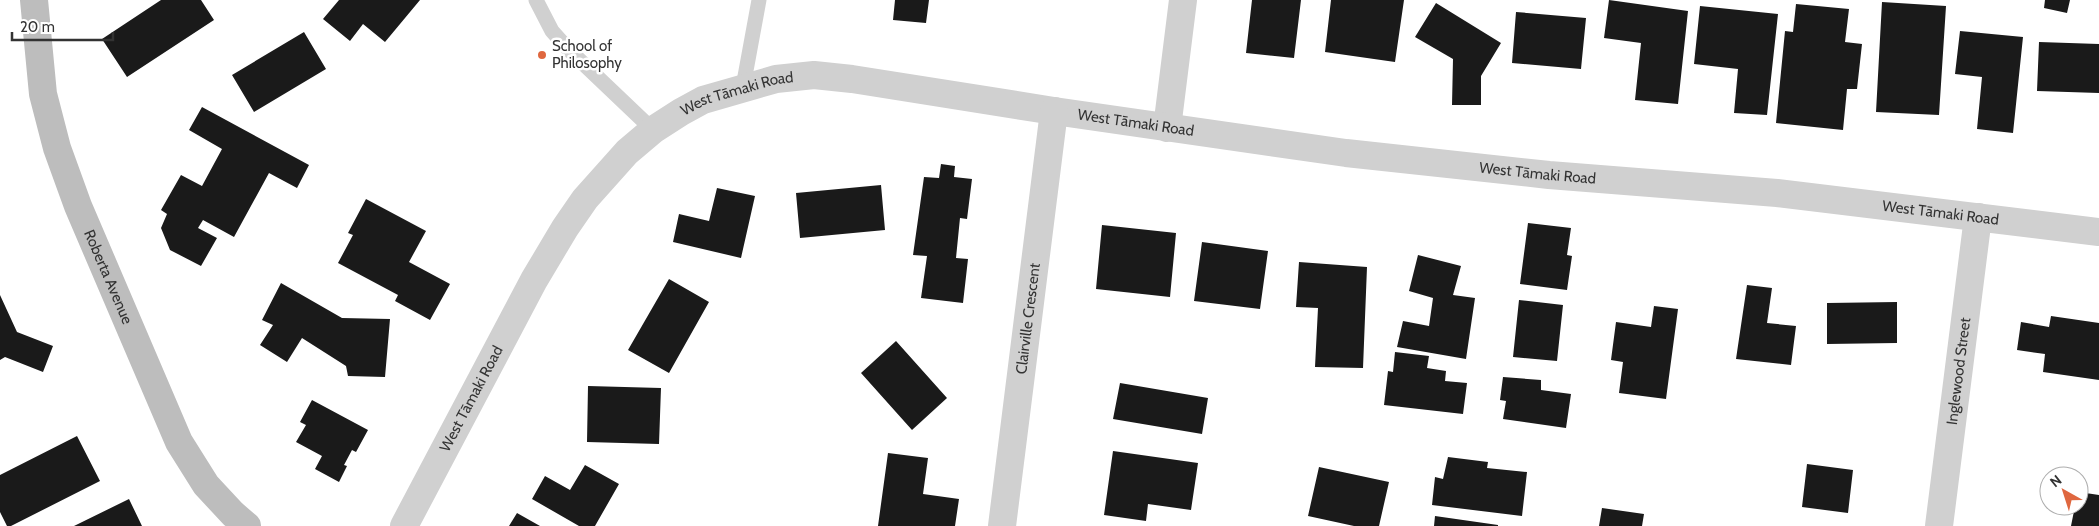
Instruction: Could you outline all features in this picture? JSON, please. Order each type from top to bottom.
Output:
[{"type":"street","name":"Roberta Avenue","points":[[34,0],[43,94],[57,148],[78,206],[179,442],[206,485],[247,526]]},
{"type":"street","points":[[1167,128],[1183,0]]},
{"type":"street","name":"West Tāmaki Road","points":[[404,526],[534,280],[565,228],[604,177],[627,152],[653,130],[703,100],[776,79],[814,76],[852,79],[1167,128],[1375,156],[1549,175],[1777,193],[2099,232]]},
{"type":"street","name":"Clairville Crescent","points":[[1002,526],[1054,111]]},
{"type":"street","name":"Inglewood Street","points":[[1939,526],[1978,217]]},
{"type":"lane","points":[[536,0],[552,31],[569,50],[653,130]]},
{"type":"lane","points":[[743,87],[759,0]]},
{"type":"building","points":[[161,0],[201,0],[214,20],[127,77],[102,39]]},
{"type":"building","points":[[339,0],[420,0],[385,42],[363,24],[350,41],[323,19]]},
{"type":"building","points":[[895,0],[929,0],[926,23],[893,20]]},
{"type":"building","points":[[1252,0],[1301,0],[1294,58],[1246,53]]},
{"type":"building","points":[[1331,0],[1404,0],[1395,62],[1325,52]]},
{"type":"building","points":[[1609,0],[1688,11],[1678,104],[1635,100],[1641,43],[1604,38]]},
{"type":"building","points":[[2045,0],[2070,0],[2067,13],[2044,8]]},
{"type":"building","points":[[1882,2],[1946,6],[1939,115],[1876,112]]},
{"type":"building","points":[[1436,3],[1501,43],[1481,76],[1481,105],[1452,105],[1453,59],[1415,37]]},
{"type":"building","points":[[1796,4],[1849,9],[1845,42],[1862,44],[1857,89],[1847,89],[1843,130],[1776,123],[1785,31],[1793,32]]},
{"type":"building","points":[[1700,6],[1778,14],[1767,115],[1734,113],[1738,69],[1694,64]]},
{"type":"building","points":[[1516,12],[1586,18],[1581,69],[1512,63]]},
{"type":"building","points":[[1960,31],[2023,37],[2013,133],[1977,129],[1982,77],[1955,74]]},
{"type":"building","points":[[304,32],[326,69],[254,112],[232,75]]},
{"type":"building","points":[[2039,42],[2099,44],[2099,93],[2037,91]]},
{"type":"building","points":[[202,107],[309,165],[297,188],[269,173],[234,237],[203,220],[198,228],[217,238],[201,266],[170,250],[161,228],[167,214],[161,210],[181,175],[202,186],[222,149],[189,130]]},
{"type":"building","points":[[941,164],[955,166],[954,177],[972,179],[967,219],[960,218],[956,258],[968,259],[963,303],[921,298],[927,256],[913,255],[924,177],[939,178]]},
{"type":"building","points":[[881,185],[885,230],[800,238],[796,193]]},
{"type":"building","points":[[717,188],[755,196],[741,258],[673,242],[679,214],[709,221]]},
{"type":"building","points":[[366,199],[426,231],[409,262],[450,284],[430,320],[395,301],[398,295],[338,263],[353,235],[348,233]]},
{"type":"building","points":[[1528,223],[1571,228],[1567,255],[1572,256],[1567,290],[1520,284]]},
{"type":"building","points":[[1102,225],[1176,233],[1170,297],[1096,289]]},
{"type":"building","points":[[1202,242],[1268,251],[1260,309],[1194,301]]},
{"type":"building","points":[[1418,255],[1461,266],[1453,295],[1475,298],[1466,359],[1397,347],[1403,321],[1429,326],[1433,298],[1409,291]]},
{"type":"building","points":[[1299,262],[1367,267],[1363,368],[1315,367],[1318,308],[1296,307]]},
{"type":"building","points":[[669,279],[709,302],[669,373],[628,350]]},
{"type":"building","points":[[281,283],[342,318],[390,319],[385,377],[348,376],[346,366],[302,338],[287,362],[260,345],[273,325],[262,320]]},
{"type":"building","points":[[1747,285],[1772,288],[1767,323],[1796,326],[1791,365],[1736,359]]},
{"type":"building","points":[[0,295],[17,332],[53,346],[43,372],[5,357],[0,360]]},
{"type":"building","points":[[1519,300],[1563,305],[1557,361],[1513,357]]},
{"type":"building","points":[[1897,302],[1897,343],[1827,344],[1827,303]]},
{"type":"building","points":[[1654,306],[1678,309],[1666,399],[1619,393],[1623,362],[1611,360],[1616,322],[1651,327]]},
{"type":"building","points":[[2051,316],[2099,323],[2099,380],[2043,372],[2045,354],[2017,350],[2021,322],[2049,327]]},
{"type":"building","points":[[896,341],[947,398],[912,430],[861,373]]},
{"type":"building","points":[[1395,352],[1429,356],[1427,368],[1446,371],[1445,381],[1467,383],[1463,414],[1384,405],[1388,371],[1393,372]]},
{"type":"building","points":[[1503,377],[1541,380],[1541,390],[1571,394],[1566,428],[1503,419],[1506,401],[1500,400]]},
{"type":"building","points":[[1120,383],[1208,398],[1202,434],[1113,419]]},
{"type":"building","points":[[588,386],[661,388],[659,444],[587,442]]},
{"type":"building","points":[[312,400],[368,430],[356,452],[352,450],[344,465],[347,466],[339,482],[315,469],[322,456],[296,442],[306,425],[300,422]]},
{"type":"building","points":[[77,436],[100,481],[11,526],[7,526],[0,512],[0,475]]},
{"type":"building","points":[[1113,451],[1198,463],[1191,510],[1148,504],[1146,521],[1104,515]]},
{"type":"building","points":[[888,453],[928,458],[923,494],[959,499],[955,526],[878,526]]},
{"type":"building","points":[[1448,457],[1488,462],[1487,468],[1527,472],[1522,516],[1432,505],[1435,477],[1443,479]]},
{"type":"building","points":[[1807,464],[1853,470],[1848,513],[1802,507]]},
{"type":"building","points":[[585,465],[619,484],[595,526],[579,526],[532,499],[545,476],[570,490]]},
{"type":"building","points":[[1319,467],[1389,482],[1379,526],[1354,526],[1308,516]]},
{"type":"building","points":[[2089,494],[2099,495],[2099,526],[2071,526],[2073,516],[2089,516]]},
{"type":"building","points":[[129,499],[142,526],[74,526]]},
{"type":"building","points":[[1602,508],[1644,514],[1642,526],[1599,526]]},
{"type":"building","points":[[517,513],[540,526],[509,526]]},
{"type":"building","points":[[1435,516],[1498,525],[1498,526],[1434,526]]},
{"type":"place","name":"School of Philosophy","points":[[542,55]]}]
